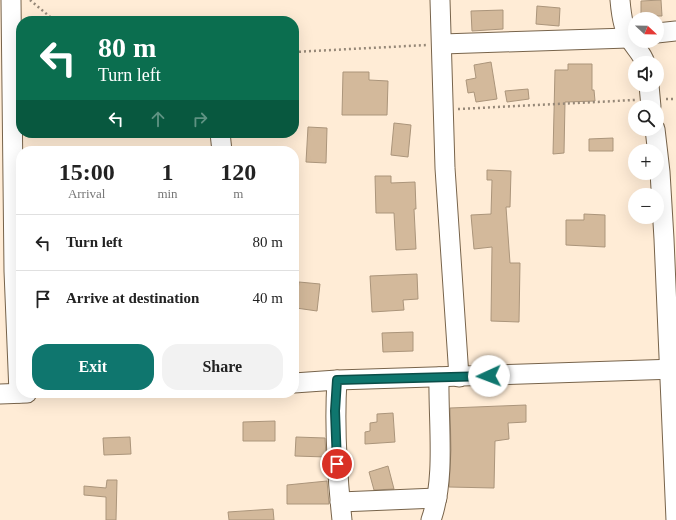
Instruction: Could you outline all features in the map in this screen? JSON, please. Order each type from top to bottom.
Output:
[{"type":"street","points":[[11,0],[14,271],[16,298]]},
{"type":"street","points":[[440,0],[449,247],[459,377]]},
{"type":"street","points":[[620,0],[628,25]]},
{"type":"street","points":[[664,32],[676,31]]},
{"type":"street","points":[[442,44],[628,37]]},
{"type":"street","points":[[656,136],[660,172],[673,369],[673,478],[676,520]]},
{"type":"street","points":[[299,383],[337,380],[673,369]]},
{"type":"street","points":[[431,520],[437,498],[439,377]]},
{"type":"street","points":[[337,380],[335,411],[336,445],[341,511],[437,498]]},
{"type":"street","points":[[0,394],[16,393]]},
{"type":"path","points":[[30,0],[49,16]]},
{"type":"path","points":[[299,52],[442,44]]},
{"type":"path","points":[[443,109],[650,97],[676,99]]},
{"type":"building","points":[[661,0],[662,12],[641,12],[641,1]]},
{"type":"building","points":[[537,6],[560,8],[559,26],[536,24]]},
{"type":"building","points":[[503,10],[503,29],[472,31],[471,11]]},
{"type":"building","points":[[491,62],[497,99],[476,102],[474,92],[468,93],[466,80],[476,78],[474,65]]},
{"type":"building","points":[[568,64],[592,64],[592,90],[594,90],[595,101],[565,102],[564,153],[553,154],[555,70],[568,70]]},
{"type":"building","points":[[343,72],[369,72],[369,80],[388,81],[387,115],[342,115]]},
{"type":"building","points":[[528,89],[529,99],[507,102],[505,91]]},
{"type":"building","points":[[394,123],[411,125],[408,157],[391,155]]},
{"type":"building","points":[[308,127],[327,128],[326,163],[306,162]]},
{"type":"building","points":[[613,138],[613,151],[589,151],[589,139]]},
{"type":"building","points":[[487,170],[511,171],[510,207],[506,207],[510,263],[520,263],[519,322],[491,321],[492,247],[474,249],[471,215],[491,214],[492,180],[487,180]]},
{"type":"building","points":[[375,176],[391,176],[391,183],[415,182],[416,209],[414,209],[416,249],[396,250],[394,213],[376,213]]},
{"type":"building","points":[[584,214],[605,215],[605,247],[566,245],[566,220],[584,220]]},
{"type":"building","points":[[417,274],[418,299],[403,300],[404,310],[372,312],[370,276]]},
{"type":"building","points":[[299,282],[320,284],[317,311],[299,308]]},
{"type":"building","points":[[413,332],[413,351],[383,352],[382,333]]},
{"type":"building","points":[[526,405],[526,422],[508,423],[509,439],[495,441],[494,488],[449,487],[451,450],[450,408]]},
{"type":"building","points":[[393,413],[395,442],[365,444],[365,432],[370,431],[370,423],[377,422],[377,414]]},
{"type":"building","points":[[275,421],[275,441],[243,441],[243,422]]},
{"type":"building","points":[[130,437],[131,454],[104,455],[103,438]]},
{"type":"building","points":[[296,437],[325,438],[326,457],[295,456]]},
{"type":"building","points":[[388,466],[394,489],[374,490],[369,472]]},
{"type":"building","points":[[107,480],[117,480],[116,520],[106,520],[106,497],[84,495],[84,486],[106,488]]},
{"type":"building","points":[[327,481],[329,504],[287,504],[287,485]]},
{"type":"building","points":[[273,509],[274,520],[229,520],[228,512]]},
{"type":"route","points":[[337,464],[335,411],[337,380],[489,376]]}]
